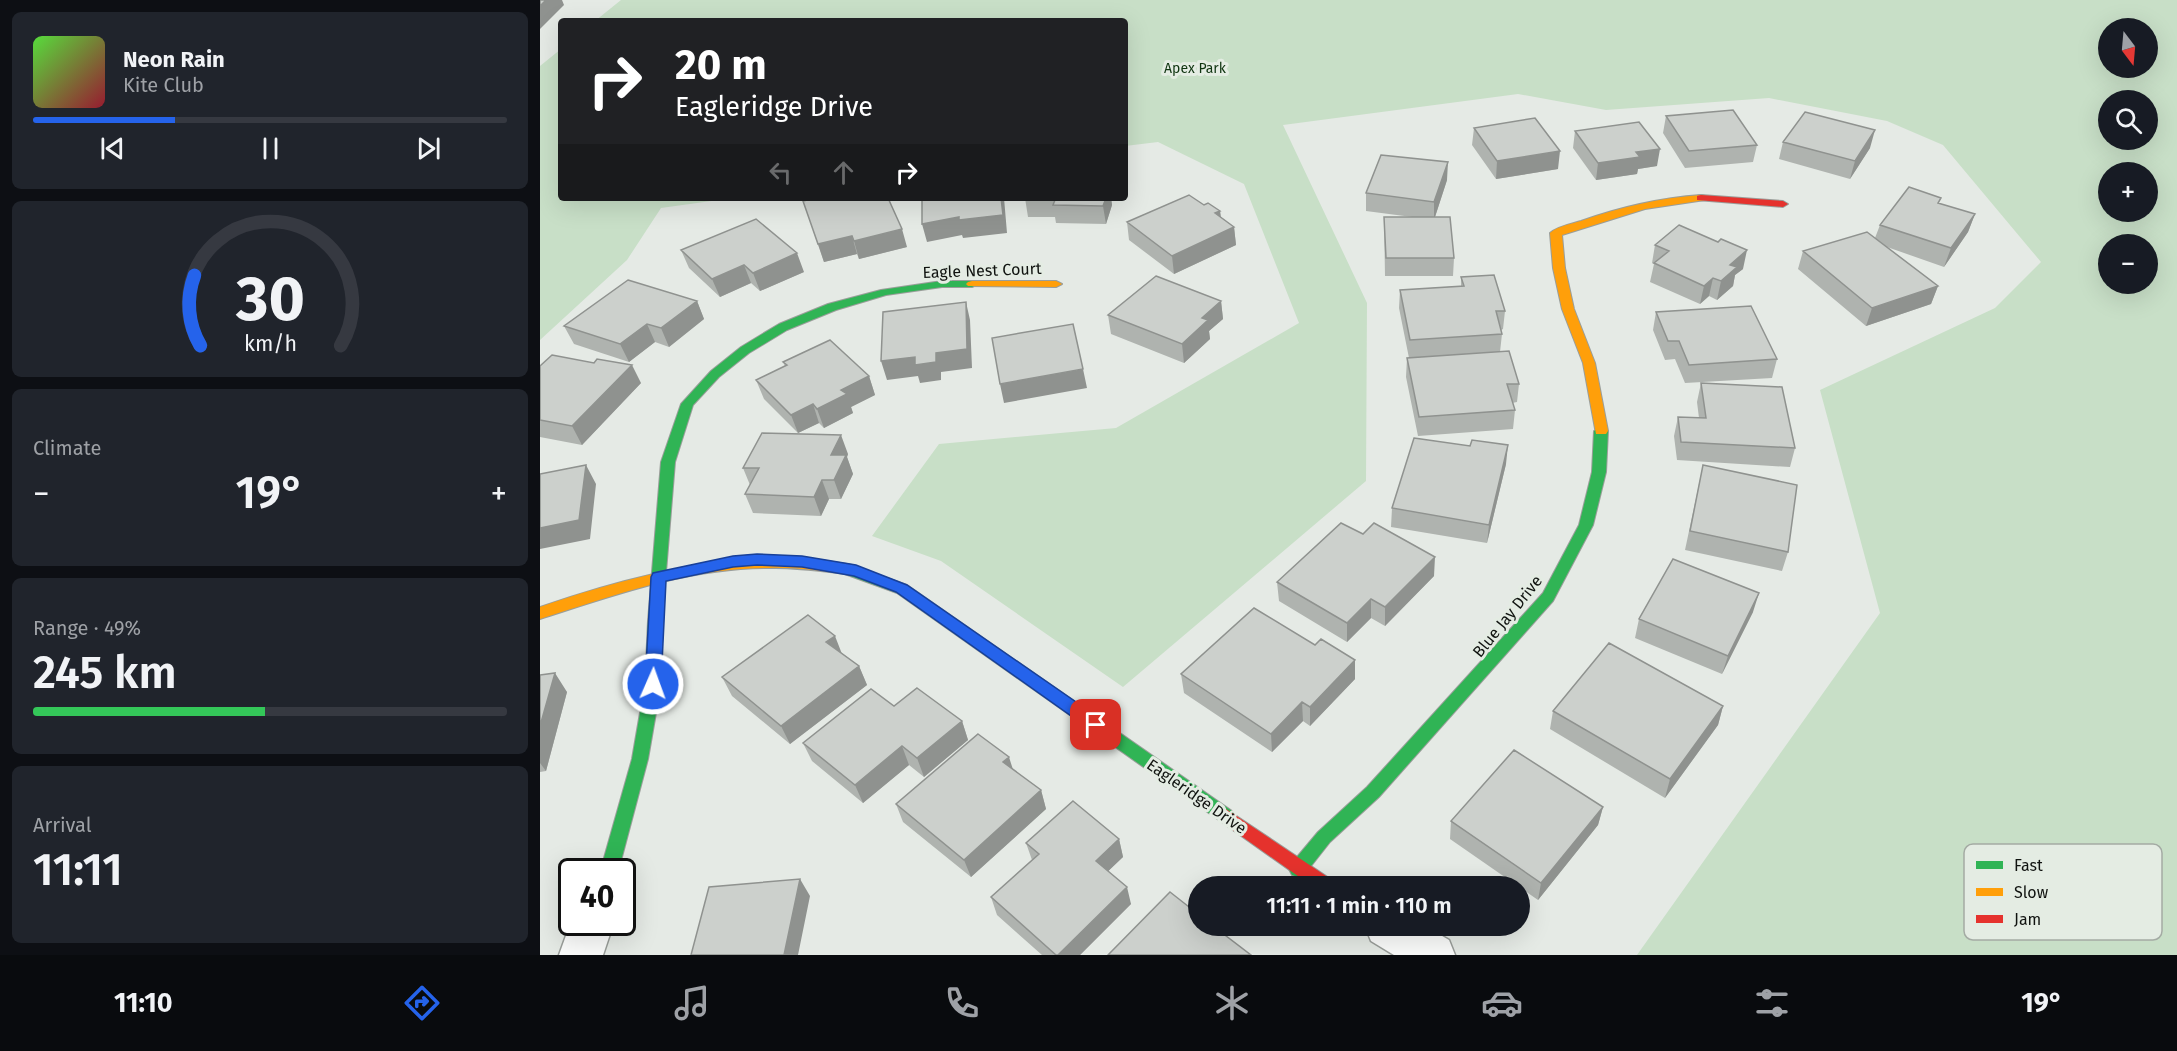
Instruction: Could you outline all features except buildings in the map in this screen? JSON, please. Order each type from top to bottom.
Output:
[{"type":"street","name":"Blue Jay Drive","points":[[1298,869],[1324,837],[1380,783],[1548,597],[1586,525],[1599,472],[1602,435],[1589,363],[1568,309],[1559,268],[1556,234],[1598,219],[1671,201],[1727,198],[1783,204]]},
{"type":"street","name":"Eagle Nest Court","points":[[613,858],[640,759],[651,695],[668,462],[687,404],[714,374],[746,350],[783,327],[832,307],[885,292],[942,284],[1056,284]]},
{"type":"street","name":"Eagleridge Drive","points":[[540,613],[612,586],[733,562],[802,561],[856,571],[902,588],[1310,876]]},
{"type":"street","points":[[581,955],[587,936]]},
{"type":"street","points":[[1403,936],[1433,955]]},
{"type":"green space","name":"Apex Park","points":[[621,0],[2177,0],[2177,955],[1637,955],[1880,613],[1820,390],[1995,308],[2041,262],[1943,145],[1887,121],[1769,98],[1606,110],[1518,94],[1283,125],[1367,303],[1366,481],[1123,687],[941,561],[872,536],[939,444],[1116,428],[1299,323],[1244,184],[1158,142],[1128,146],[1128,18],[599,18]]},
{"type":"green space","points":[[558,51],[558,201],[711,201],[661,208],[627,260],[540,340],[540,66]]},
{"type":"traffic: fast","points":[[613,858],[640,759],[653,684],[655,621],[668,462],[687,404],[715,374],[745,350],[783,327],[832,307],[885,292],[942,284],[972,284]]},
{"type":"traffic: fast","points":[[1298,869],[1324,837],[1373,792],[1548,597],[1586,525],[1599,472],[1601,431]]},
{"type":"traffic: fast","points":[[847,569],[902,589],[1226,816]]},
{"type":"traffic: slow","points":[[1601,431],[1589,363],[1568,309],[1559,268],[1556,233],[1645,205],[1701,198]]},
{"type":"traffic: slow","points":[[972,284],[1056,284]]},
{"type":"traffic: slow","points":[[540,613],[615,588],[691,570],[768,562],[847,569]]},
{"type":"traffic: jam","points":[[1701,198],[1783,204]]},
{"type":"traffic: jam","points":[[1226,816],[1312,876]]},
{"type":"route","points":[[653,684],[654,633],[659,577],[733,562],[802,561],[856,571],[902,588],[1096,725]]}]
